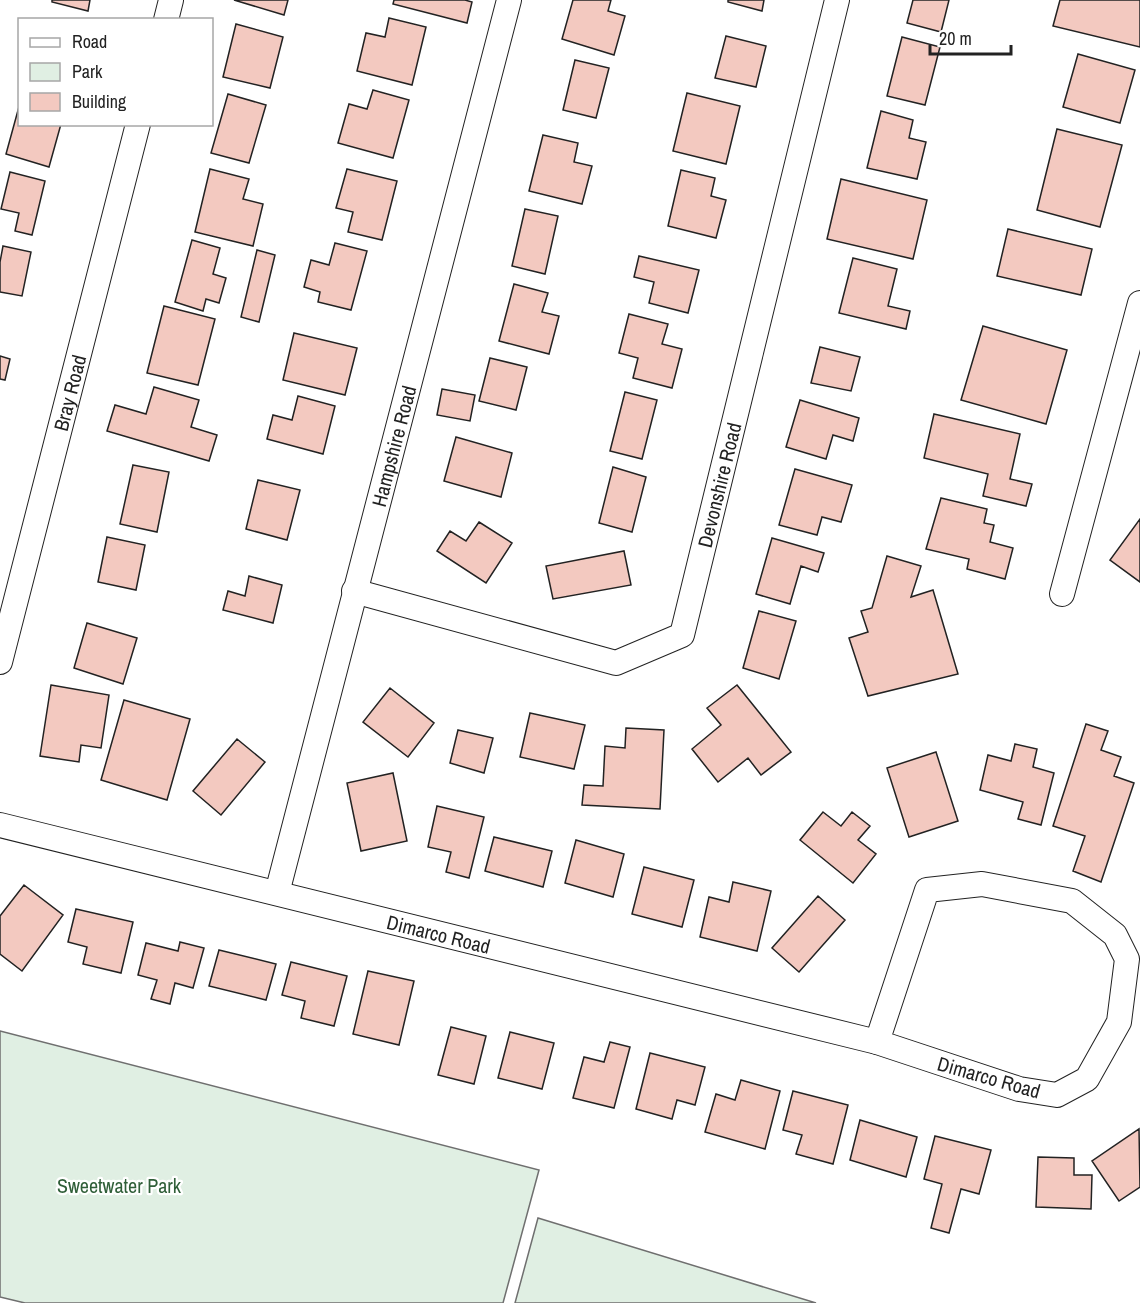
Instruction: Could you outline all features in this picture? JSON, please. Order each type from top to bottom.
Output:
[{"type":"street","points":[[166,18],[171,0]]},
{"type":"street","name":"Hampshire Road","points":[[277,893],[509,0]]},
{"type":"street","name":"Devonshire Road","points":[[354,591],[616,663],[682,635],[837,0]]},
{"type":"street","name":"Bray Road","points":[[0,662],[137,126]]},
{"type":"street","points":[[1062,594],[1140,303]]},
{"type":"street","name":"Dimarco Road","points":[[0,825],[876,1042],[1019,1089],[1057,1095],[1088,1079],[1119,1022],[1127,958],[1114,935],[1072,901],[982,884],[927,890],[876,1042]]},
{"type":"green space","name":"Sweetwater Park","points":[[0,1031],[539,1170],[503,1303],[25,1303],[0,1297]]},
{"type":"green space","points":[[538,1218],[816,1303],[515,1303]]},
{"type":"building","points":[[52,0],[90,0],[88,11],[52,2]]},
{"type":"building","points":[[234,0],[288,0],[284,15]]},
{"type":"building","points":[[394,0],[465,0],[472,2],[467,23],[393,4]]},
{"type":"building","points":[[573,0],[611,0],[608,11],[625,16],[614,55],[562,39]]},
{"type":"building","points":[[728,0],[764,0],[762,11],[728,2]]},
{"type":"building","points":[[913,0],[949,0],[941,32],[907,23]]},
{"type":"building","points":[[1060,0],[1140,0],[1140,47],[1053,26]]},
{"type":"building","points":[[389,18],[426,27],[412,85],[357,71],[366,33],[385,37]]},
{"type":"building","points":[[236,24],[283,37],[270,88],[223,77]]},
{"type":"building","points":[[726,36],[766,46],[756,87],[715,78]]},
{"type":"building","points":[[902,37],[940,47],[925,105],[887,96]]},
{"type":"building","points":[[1078,54],[1135,70],[1120,123],[1063,107]]},
{"type":"building","points":[[575,60],[609,68],[596,118],[563,110]]},
{"type":"building","points":[[373,90],[409,100],[393,158],[338,143],[349,104],[367,109]]},
{"type":"building","points":[[687,93],[740,106],[726,164],[673,151]]},
{"type":"building","points":[[228,94],[266,105],[249,163],[211,153]]},
{"type":"building","points":[[18,110],[18,126],[60,126],[49,167],[6,154]]},
{"type":"building","points":[[881,111],[913,120],[909,138],[926,142],[917,179],[867,168]]},
{"type":"building","points":[[1057,129],[1122,145],[1100,227],[1037,210]]},
{"type":"building","points":[[543,135],[578,143],[574,162],[592,166],[582,204],[529,191]]},
{"type":"building","points":[[210,169],[249,179],[243,199],[263,204],[253,246],[195,232]]},
{"type":"building","points":[[347,169],[397,181],[382,240],[348,232],[353,212],[336,208]]},
{"type":"building","points":[[681,170],[715,178],[711,196],[726,200],[716,238],[668,226]]},
{"type":"building","points":[[10,172],[45,181],[32,235],[15,231],[19,213],[1,209]]},
{"type":"building","points":[[841,179],[927,200],[913,259],[827,239]]},
{"type":"building","points":[[525,209],[558,216],[545,274],[512,266]]},
{"type":"building","points":[[1008,229],[1092,249],[1081,295],[997,276]]},
{"type":"building","points":[[192,240],[220,248],[213,274],[226,278],[219,303],[206,299],[203,311],[175,302]]},
{"type":"building","points":[[335,243],[367,251],[351,310],[318,302],[320,292],[304,287],[311,260],[329,265]]},
{"type":"building","points":[[3,246],[31,252],[22,296],[0,292],[0,262]]},
{"type":"building","points":[[257,250],[275,255],[259,322],[241,317]]},
{"type":"building","points":[[639,256],[699,270],[688,313],[649,303],[654,282],[634,277]]},
{"type":"building","points":[[853,258],[897,269],[888,306],[910,311],[906,329],[839,313]]},
{"type":"building","points":[[514,284],[548,293],[542,312],[559,316],[549,354],[499,341]]},
{"type":"building","points":[[164,306],[215,319],[198,385],[147,373]]},
{"type":"building","points":[[629,314],[668,324],[662,344],[682,349],[672,388],[633,378],[638,358],[619,353]]},
{"type":"building","points":[[983,326],[1067,350],[1046,424],[961,400]]},
{"type":"building","points":[[294,333],[357,348],[345,395],[283,380]]},
{"type":"building","points":[[820,347],[860,357],[851,391],[811,383]]},
{"type":"building","points":[[0,356],[10,359],[5,380],[0,379]]},
{"type":"building","points":[[490,358],[527,367],[516,410],[479,401]]},
{"type":"building","points":[[154,387],[199,400],[191,427],[217,435],[209,461],[107,431],[115,405],[146,414]]},
{"type":"building","points":[[442,389],[475,395],[470,421],[437,415]]},
{"type":"building","points":[[625,392],[657,400],[642,459],[610,451]]},
{"type":"building","points":[[298,396],[335,406],[323,454],[267,439],[273,415],[292,420]]},
{"type":"building","points":[[800,400],[859,418],[853,441],[833,435],[826,459],[786,447]]},
{"type":"building","points":[[934,414],[1020,434],[1010,479],[1032,484],[1026,506],[983,496],[988,474],[924,458]]},
{"type":"building","points":[[456,437],[512,453],[501,497],[444,481]]},
{"type":"building","points":[[133,465],[169,472],[157,532],[120,524]]},
{"type":"building","points":[[613,467],[646,477],[632,532],[599,523]]},
{"type":"building","points":[[795,469],[852,485],[841,522],[822,517],[817,535],[779,525]]},
{"type":"building","points":[[258,480],[300,490],[287,540],[246,529]]},
{"type":"building","points":[[941,498],[987,509],[984,523],[994,525],[990,542],[1013,548],[1005,579],[967,569],[969,559],[926,549]]},
{"type":"building","points":[[1140,519],[1140,582],[1110,560]]},
{"type":"building","points":[[479,522],[512,543],[486,583],[437,551],[450,531],[466,541]]},
{"type":"building","points":[[107,537],[145,545],[136,590],[98,582]]},
{"type":"building","points":[[772,538],[824,553],[818,572],[801,566],[790,604],[756,594]]},
{"type":"building","points":[[624,551],[631,585],[553,599],[546,566]]},
{"type":"building","points":[[887,556],[921,566],[911,597],[933,590],[958,674],[868,696],[849,638],[868,632],[861,611],[872,608]]},
{"type":"building","points":[[249,576],[282,585],[273,623],[223,610],[228,591],[245,596]]},
{"type":"building","points":[[759,611],[796,621],[779,679],[743,668]]},
{"type":"building","points":[[87,623],[137,638],[123,684],[74,668]]},
{"type":"building","points":[[51,685],[109,695],[101,748],[81,745],[79,762],[40,756]]},
{"type":"building","points":[[737,685],[791,752],[761,775],[748,758],[718,782],[692,749],[721,725],[707,708]]},
{"type":"building","points":[[390,688],[434,723],[408,757],[363,722]]},
{"type":"building","points":[[124,700],[190,719],[167,800],[101,780]]},
{"type":"building","points":[[530,713],[585,725],[574,769],[520,757]]},
{"type":"building","points":[[1086,724],[1108,731],[1101,750],[1121,757],[1114,776],[1134,783],[1101,882],[1073,871],[1085,836],[1053,826]]},
{"type":"building","points":[[626,728],[664,730],[660,809],[582,805],[584,785],[603,786],[605,746],[625,748]]},
{"type":"building","points":[[458,730],[493,738],[484,773],[450,763]]},
{"type":"building","points":[[237,739],[265,762],[221,815],[193,791]]},
{"type":"building","points":[[1015,744],[1037,749],[1033,767],[1054,773],[1041,825],[1018,819],[1023,802],[980,790],[988,755],[1011,761]]},
{"type":"building","points":[[936,752],[958,821],[909,837],[887,768]]},
{"type":"building","points":[[393,773],[407,841],[361,851],[347,783]]},
{"type":"building","points":[[437,806],[484,817],[469,878],[446,872],[451,852],[428,847]]},
{"type":"building","points":[[823,812],[841,826],[852,812],[870,826],[858,840],[876,854],[853,883],[800,840]]},
{"type":"building","points":[[494,837],[552,851],[543,887],[485,871]]},
{"type":"building","points":[[576,840],[624,854],[613,897],[565,883]]},
{"type":"building","points":[[644,867],[694,880],[682,927],[632,914]]},
{"type":"building","points":[[733,882],[771,891],[757,951],[700,937],[709,897],[729,902]]},
{"type":"building","points":[[24,885],[63,915],[22,971],[0,954],[0,916]]},
{"type":"building","points":[[818,896],[845,920],[799,972],[772,948]]},
{"type":"building","points":[[76,909],[133,922],[121,973],[83,964],[87,947],[68,942]]},
{"type":"building","points":[[180,942],[204,948],[193,988],[175,983],[170,1004],[151,999],[157,980],[138,975],[146,943],[178,951]]},
{"type":"building","points":[[219,950],[276,964],[266,1000],[209,986]]},
{"type":"building","points":[[291,962],[347,976],[334,1026],[301,1018],[305,1001],[282,995]]},
{"type":"building","points":[[368,971],[414,981],[399,1045],[353,1034]]},
{"type":"building","points":[[451,1027],[486,1036],[474,1084],[438,1075]]},
{"type":"building","points":[[510,1032],[554,1043],[542,1089],[498,1078]]},
{"type":"building","points":[[610,1042],[630,1047],[614,1108],[573,1098],[584,1057],[604,1062]]},
{"type":"building","points":[[650,1053],[705,1067],[695,1105],[677,1100],[672,1119],[636,1109]]},
{"type":"building","points":[[741,1080],[780,1091],[765,1149],[705,1132],[716,1094],[735,1100]]},
{"type":"building","points":[[793,1091],[848,1105],[833,1164],[796,1154],[802,1135],[783,1130]]},
{"type":"building","points":[[860,1120],[917,1137],[906,1177],[850,1160]]},
{"type":"building","points":[[1139,1129],[1140,1187],[1119,1201],[1092,1161]]},
{"type":"building","points":[[935,1136],[991,1150],[979,1194],[961,1189],[949,1233],[931,1228],[942,1184],[924,1179]]},
{"type":"building","points":[[1038,1157],[1074,1158],[1074,1175],[1092,1175],[1091,1209],[1036,1207]]}]
